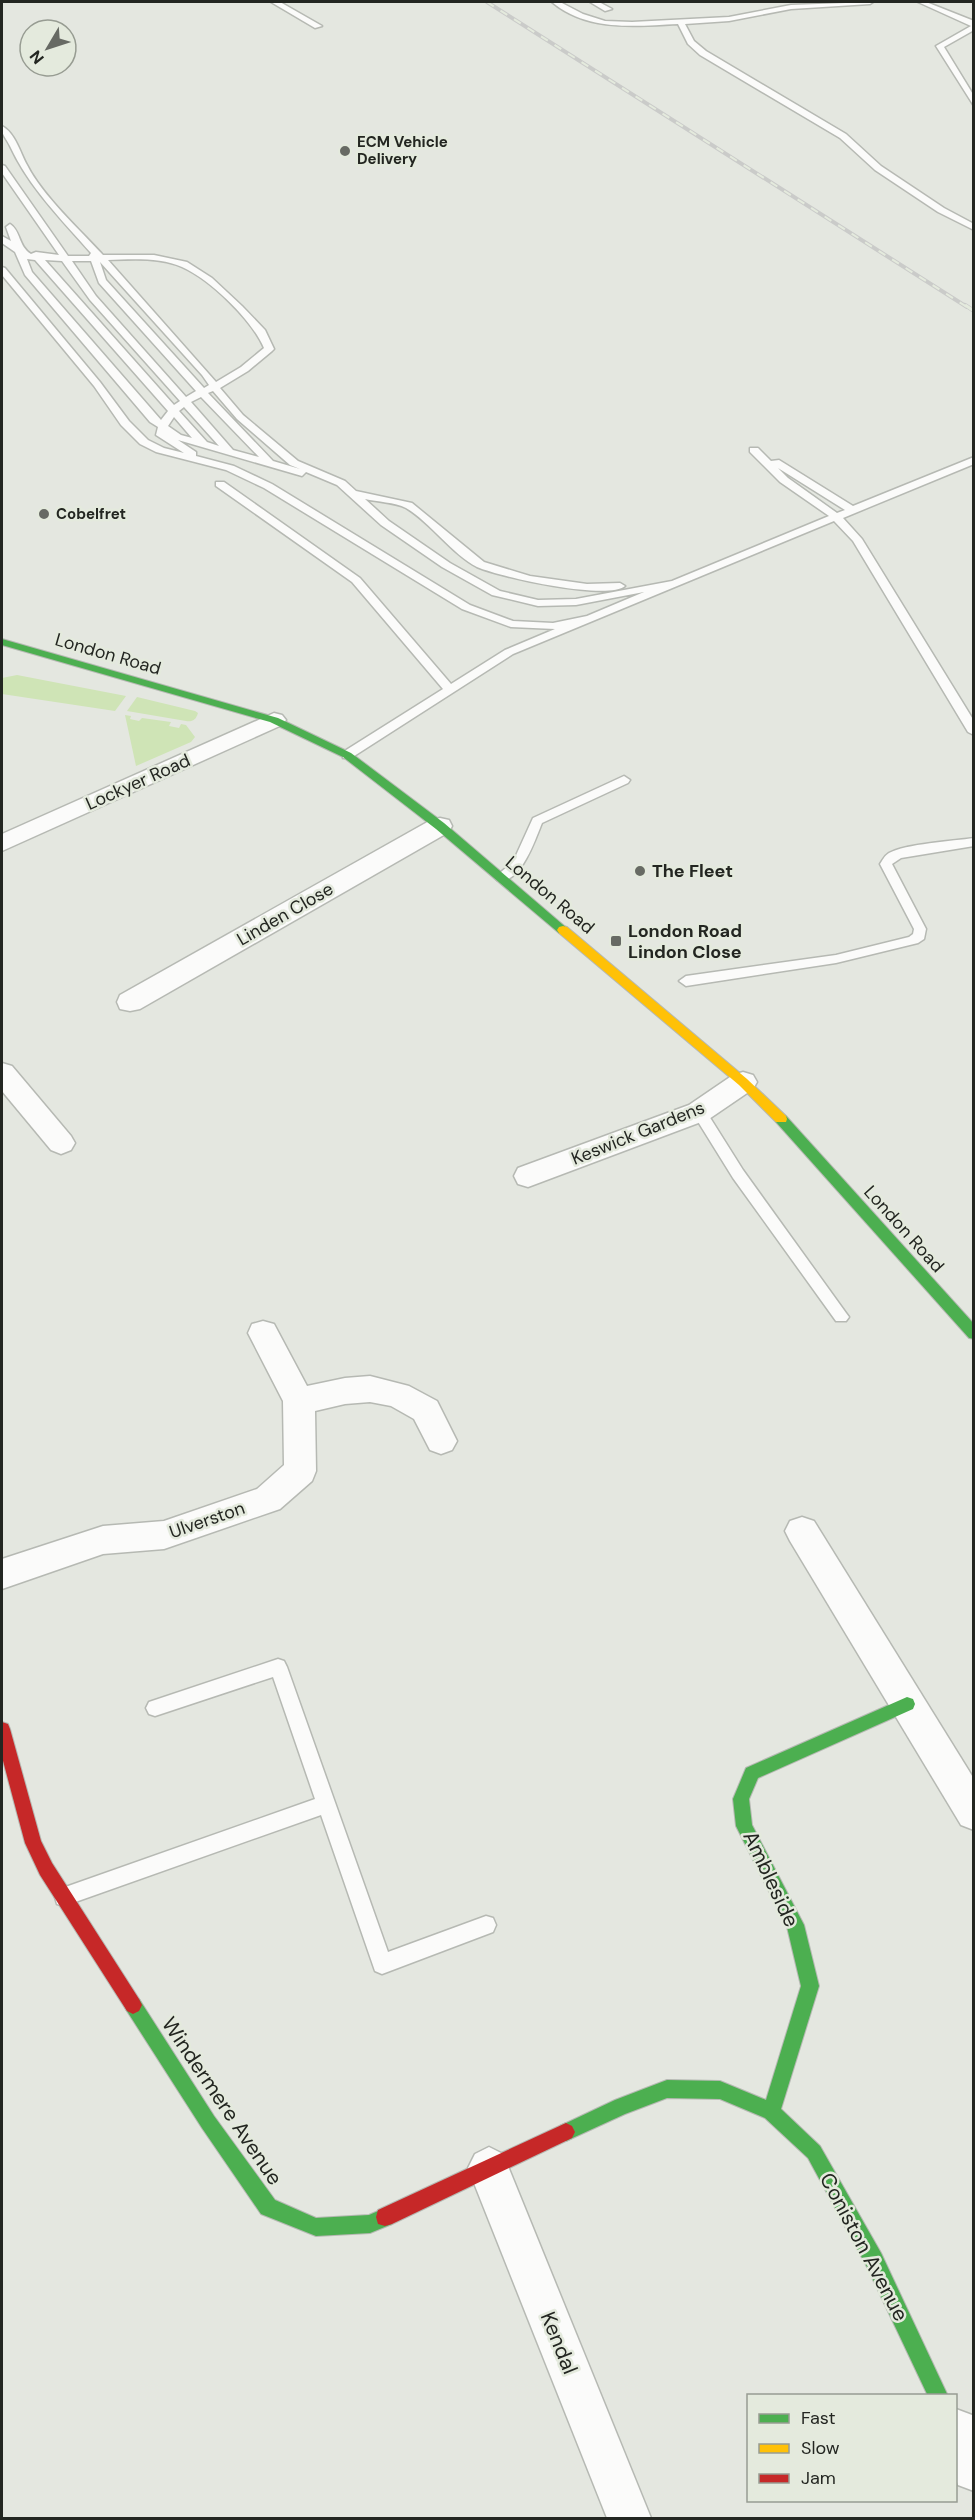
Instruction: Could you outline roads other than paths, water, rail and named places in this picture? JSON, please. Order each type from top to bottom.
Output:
[{"type":"street","name":"London Road","points":[[2,642],[274,720],[347,755],[440,826],[743,1082],[777,1115],[974,1334]]},
{"type":"street","name":"Lockyer Road","points":[[2,843],[274,720]]},
{"type":"street","name":"Linden Close","points":[[130,1002],[440,826]]},
{"type":"street","points":[[2,1073],[61,1143]]},
{"type":"street","name":"Keswick Gardens","points":[[528,1176],[699,1112],[743,1082]]},
{"type":"street","name":"Ulverston","points":[[2,1574],[103,1540],[164,1535],[268,1499],[300,1471],[299,1401],[263,1333]]},
{"type":"street","points":[[299,1401],[345,1391],[370,1389],[398,1395],[426,1410],[441,1441]]},
{"type":"street","points":[[802,1531],[974,1813]]},
{"type":"street","name":"Ambleside","points":[[771,2112],[810,1986],[795,1925],[744,1826],[741,1799],[752,1773],[907,1704]]},
{"type":"street","name":"Windermere Avenue","points":[[2,1729],[33,1843],[46,1869],[208,2122],[268,2207],[316,2227],[370,2224],[621,2106],[667,2089],[720,2090],[771,2112]]},
{"type":"street","name":"Coniston Avenue","points":[[771,2112],[814,2152],[874,2260],[937,2394]]},
{"type":"street","name":"Kendal","points":[[489,2168],[629,2518]]},
{"type":"street","points":[[957,2434],[974,2469]]},
{"type":"lane","points":[[275,2],[318,26],[296,2]]},
{"type":"lane","points":[[556,2],[580,16],[605,23],[681,23],[746,16],[791,7],[870,2]]},
{"type":"lane","points":[[594,2],[608,9]]},
{"type":"lane","points":[[921,2],[974,25]]},
{"type":"lane","points":[[681,23],[682,29],[691,42],[703,53],[843,136],[878,168],[941,210],[974,228]]},
{"type":"lane","points":[[974,25],[940,46],[974,104]]},
{"type":"lane","points":[[2,128],[12,142],[24,168],[52,205],[90,246],[98,259],[240,417],[294,463],[341,483],[385,524],[446,565],[496,593],[538,603],[576,602],[671,584]]},
{"type":"lane","points":[[2,168],[93,298],[229,451]]},
{"type":"lane","points":[[202,443],[8,224],[28,273],[94,352],[162,426],[177,437],[341,483]]},
{"type":"lane","points":[[2,239],[29,257],[154,258],[184,264],[208,280],[262,332],[269,349],[254,363],[184,402],[164,419],[160,432],[183,450],[211,462]]},
{"type":"lane","points":[[98,259],[102,281],[201,392],[270,463]]},
{"type":"lane","points":[[2,270],[97,384],[124,423],[144,442],[160,450],[230,468],[268,486],[466,607],[510,624],[554,626],[588,619]]},
{"type":"lane","points":[[851,509],[754,450],[784,480],[835,516],[857,538],[974,732]]},
{"type":"lane","points":[[347,755],[509,652],[974,460]]},
{"type":"lane","points":[[220,484],[356,580],[450,689]]},
{"type":"lane","points":[[353,494],[408,505],[480,564],[529,579],[587,587],[671,584]]},
{"type":"lane","points":[[501,877],[518,864],[537,821],[624,780]]},
{"type":"lane","points":[[686,981],[836,959],[913,940],[919,936],[920,929],[886,864],[890,858],[898,854],[974,842]]},
{"type":"lane","points":[[699,1112],[738,1174],[841,1317]]},
{"type":"lane","points":[[155,1708],[278,1667],[382,1964],[486,1925]]},
{"type":"lane","points":[[64,1897],[326,1804]]},
{"type":"railway","points":[[487,2],[967,307]]},
{"type":"railway","points":[[965,305],[974,311]]},
{"type":"place","name":"ECM Vehicle Delivery","points":[[345,151]]},
{"type":"place","name":"Cobelfret","points":[[44,514]]},
{"type":"place","name":"The Fleet","points":[[640,871]]},
{"type":"place","name":"London Road Lindon Close","points":[[616,941]]}]
